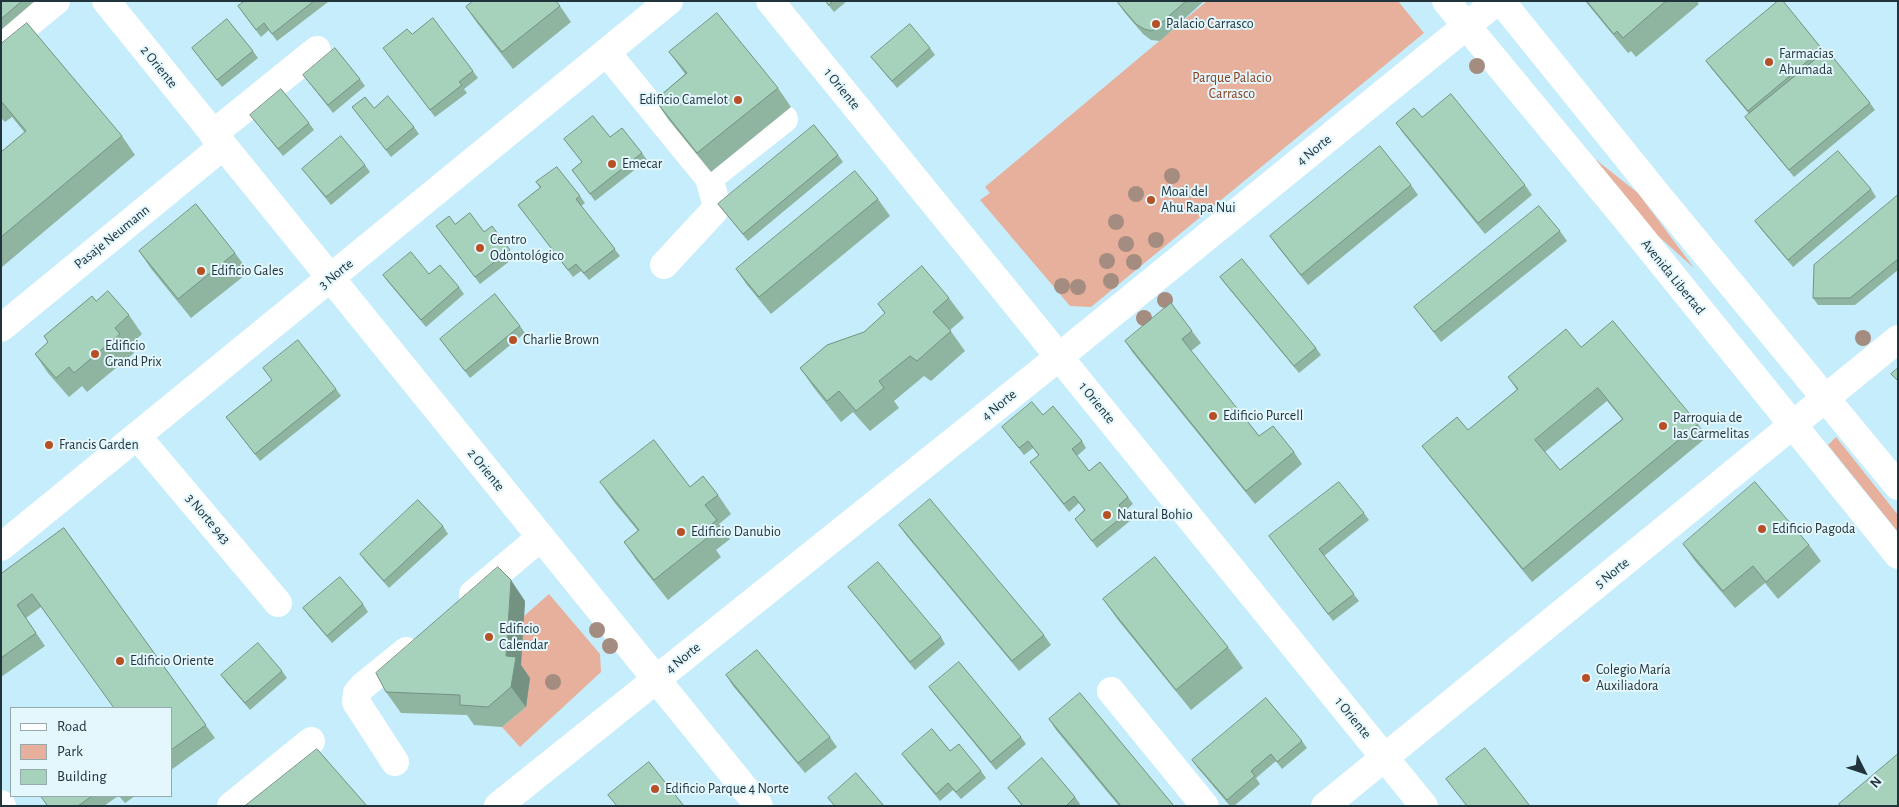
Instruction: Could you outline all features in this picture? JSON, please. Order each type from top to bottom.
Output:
[{"type":"street","points":[[1,46],[56,1]]},
{"type":"street","name":"2 Oriente","points":[[106,1],[759,806]]},
{"type":"street","name":"3 Norte","points":[[1,547],[670,1]]},
{"type":"street","name":"1 Oriente","points":[[770,1],[1424,806]]},
{"type":"street","name":"Avenida Libertad","points":[[1446,1],[1898,555]]},
{"type":"street","name":"4 Norte","points":[[498,806],[1059,357],[1497,1]]},
{"type":"street","points":[[1501,1],[1660,198],[1898,486]]},
{"type":"street","points":[[218,140],[317,50]]},
{"type":"street","points":[[606,53],[709,178],[716,203],[714,211],[664,265]]},
{"type":"street","points":[[709,178],[784,119]]},
{"type":"street","name":"Pasaje Neumann","points":[[1,328],[218,140]]},
{"type":"street","name":"5 Norte","points":[[1326,806],[1898,339]]},
{"type":"street","name":"3 Norte 943","points":[[137,436],[278,604]]},
{"type":"street","points":[[452,612],[540,537]]},
{"type":"street","points":[[395,762],[356,702],[357,693],[422,637]]},
{"type":"street","points":[[1111,691],[1205,806]]},
{"type":"street","points":[[231,806],[311,741]]},
{"type":"green space","name":"Parque Palacio Carrasco","points":[[1207,1],[1398,1],[1424,33],[1091,307],[1070,306],[980,200],[990,193],[985,187]]},
{"type":"green space","points":[[1595,159],[1638,193],[1694,268],[1657,235]]},
{"type":"green space","points":[[1836,437],[1898,515],[1898,532],[1828,445]]},
{"type":"green space","points":[[549,594],[600,654],[601,672],[520,747],[502,727],[526,707],[520,676],[524,616]]},
{"type":"building","points":[[1,1],[22,1],[1,19]]},
{"type":"building","points":[[245,1],[314,1],[272,34],[264,23],[256,30],[238,6]]},
{"type":"building","points":[[473,1],[556,1],[560,6],[502,52],[466,7]]},
{"type":"building","points":[[1119,1],[1186,1],[1152,31],[1136,24],[1118,3]]},
{"type":"building","points":[[1587,1],[1666,1],[1623,38],[1617,31],[1614,34]]},
{"type":"building","name":"Farmacias Ahumada","points":[[1778,1],[1783,1],[1822,49],[1748,111],[1706,61]]},
{"type":"building","name":"Edificio Camelot","points":[[717,13],[778,88],[697,153],[655,100],[687,73],[669,52]]},
{"type":"building","points":[[433,18],[473,71],[459,82],[462,85],[430,110],[383,48],[407,29],[412,34]]},
{"type":"building","points":[[227,19],[253,51],[217,80],[192,48]]},
{"type":"building","points":[[27,23],[122,136],[1,237],[1,152],[26,131],[1,101],[1,44]]},
{"type":"building","points":[[910,24],[930,48],[892,81],[871,57]]},
{"type":"building","points":[[335,48],[360,79],[328,105],[303,75]]},
{"type":"building","points":[[1827,50],[1870,103],[1789,170],[1745,117]]},
{"type":"building","points":[[281,89],[309,123],[278,149],[250,115]]},
{"type":"building","points":[[1451,94],[1525,185],[1478,223],[1396,123],[1414,108],[1422,117]]},
{"type":"building","points":[[388,96],[414,127],[386,150],[352,107],[365,97],[374,108]]},
{"type":"building","name":"Emecar","points":[[593,116],[610,137],[622,128],[642,153],[590,194],[572,170],[582,162],[564,139]]},
{"type":"building","points":[[814,125],[838,155],[743,234],[718,204]]},
{"type":"building","points":[[341,136],[365,165],[326,197],[302,169]]},
{"type":"building","points":[[1380,146],[1411,185],[1301,275],[1270,236]]},
{"type":"building","points":[[1838,151],[1871,189],[1788,260],[1755,221]]},
{"type":"building","points":[[557,167],[580,196],[576,199],[615,249],[584,273],[576,264],[568,270],[518,205],[541,187],[536,182]]},
{"type":"building","points":[[855,171],[878,199],[759,297],[736,269]]},
{"type":"building","points":[[1898,195],[1898,259],[1850,298],[1813,298],[1814,265]]},
{"type":"building","name":"Edificio Gales","points":[[196,204],[235,253],[178,299],[139,251]]},
{"type":"building","points":[[1539,206],[1560,231],[1434,332],[1414,307]]},
{"type":"building","name":"Centro Odontológico","points":[[470,213],[484,232],[492,226],[510,250],[475,277],[436,226],[449,216],[455,224]]},
{"type":"building","points":[[411,252],[429,274],[440,265],[459,287],[421,320],[383,275]]},
{"type":"building","points":[[1242,259],[1316,348],[1294,366],[1220,277]]},
{"type":"building","points":[[922,266],[949,298],[933,312],[951,331],[917,361],[910,356],[879,381],[884,388],[856,411],[839,391],[827,401],[800,368],[827,345],[864,332],[885,313],[878,304]]},
{"type":"building","points":[[108,291],[129,315],[115,328],[120,334],[74,373],[69,367],[56,378],[35,354],[48,342],[44,336],[92,296],[96,301]]},
{"type":"building","points":[[495,294],[520,326],[465,371],[440,339]]},
{"type":"building","name":"Edificio Purcell","points":[[1171,303],[1192,331],[1182,339],[1259,436],[1273,426],[1294,452],[1246,491],[1125,341]]},
{"type":"building","points":[[1613,321],[1698,424],[1523,569],[1422,446],[1457,417],[1468,430],[1518,389],[1508,377],[1566,329],[1581,347]],"holes":[[[1598,388],[1623,419],[1560,470],[1535,440]]]},
{"type":"building","points":[[298,340],[336,389],[255,454],[226,417],[272,380],[263,368]]},
{"type":"building","points":[[1898,368],[1898,381],[1891,374]]},
{"type":"building","points":[[1032,402],[1043,415],[1053,406],[1082,441],[1072,449],[1089,471],[1100,462],[1128,497],[1119,505],[1126,514],[1092,541],[1075,519],[1085,510],[1074,496],[1064,504],[1030,462],[1039,455],[1028,441],[1019,448],[1002,427]]},
{"type":"building","name":"Edificio Danubio","points":[[654,440],[690,487],[703,476],[718,495],[705,505],[717,520],[702,532],[707,538],[654,580],[624,542],[639,530],[600,482]]},
{"type":"building","points":[[1339,482],[1364,513],[1319,549],[1354,594],[1328,614],[1269,536]]},
{"type":"building","name":"Edificio Pagoda","points":[[1755,482],[1809,545],[1766,582],[1753,566],[1723,591],[1683,544]]},
{"type":"building","points":[[930,499],[1044,635],[1012,661],[899,525]]},
{"type":"building","points":[[418,500],[443,526],[384,581],[360,554]]},
{"type":"building","name":"Edificio Oriente","points":[[64,528],[206,725],[172,749],[172,707],[113,707],[32,594],[17,605],[36,633],[1,658],[1,574]]},
{"type":"building","points":[[1155,557],[1228,647],[1176,690],[1103,599]]},
{"type":"building","points":[[878,562],[941,637],[910,662],[848,587]]},
{"type":"building","name":"Edificio Calendar","points":[[498,567],[511,580],[506,656],[516,657],[511,687],[488,707],[460,705],[460,695],[386,692],[376,673]]},
{"type":"building","points":[[340,577],[363,604],[327,636],[303,608]]},
{"type":"building","points":[[258,643],[282,671],[245,703],[221,675]]},
{"type":"building","points":[[757,650],[830,737],[798,763],[726,675]]},
{"type":"building","points":[[959,662],[1021,737],[991,762],[929,687]]},
{"type":"building","points":[[1080,693],[1174,806],[1121,806],[1049,719]]},
{"type":"building","points":[[1266,698],[1302,741],[1277,762],[1271,754],[1251,771],[1255,776],[1227,800],[1192,760]]},
{"type":"building","points":[[932,729],[950,751],[959,744],[981,771],[956,792],[948,783],[936,794],[902,754]]},
{"type":"building","points":[[1485,748],[1530,806],[1467,806],[1446,779]]},
{"type":"building","points":[[317,749],[367,806],[245,806]]},
{"type":"building","points":[[1898,754],[1898,806],[1841,806],[1839,804]]},
{"type":"building","points":[[1042,758],[1075,797],[1066,806],[1023,806],[1008,788]]},
{"type":"building","points":[[649,762],[684,806],[617,806],[608,795]]},
{"type":"building","points":[[856,773],[884,806],[835,806],[828,798]]},
{"type":"building","points":[[42,797],[91,797],[78,806],[48,806]]},
{"type":"place","name":"Palacio Carrasco","points":[[1156,24]]},
{"type":"place","name":"Farmacias Ahumada","points":[[1769,62]]},
{"type":"place","name":"Edificio Camelot","points":[[738,100]]},
{"type":"place","name":"Emecar","points":[[612,164]]},
{"type":"place","name":"Moai del Ahu Rapa Nui","points":[[1151,200]]},
{"type":"place","name":"Centro Odontológico","points":[[480,248]]},
{"type":"place","name":"Edificio Gales","points":[[201,271]]},
{"type":"place","name":"Charlie Brown","points":[[513,340]]},
{"type":"place","name":"Edificio Grand Prix","points":[[95,354]]},
{"type":"place","name":"Edificio Purcell","points":[[1213,416]]},
{"type":"place","name":"Parroquia de las Carmelitas","points":[[1663,426]]},
{"type":"place","name":"Francis Garden","points":[[49,445]]},
{"type":"place","name":"Natural Bohio","points":[[1107,515]]},
{"type":"place","name":"Edificio Pagoda","points":[[1762,529]]},
{"type":"place","name":"Edificio Danubio","points":[[681,532]]},
{"type":"place","name":"Edificio Calendar","points":[[489,637]]},
{"type":"place","name":"Edificio Oriente","points":[[120,661]]},
{"type":"place","name":"Colegio María Auxiliadora","points":[[1586,678]]},
{"type":"place","name":"Edificio Parque 4 Norte","points":[[655,789]]}]
